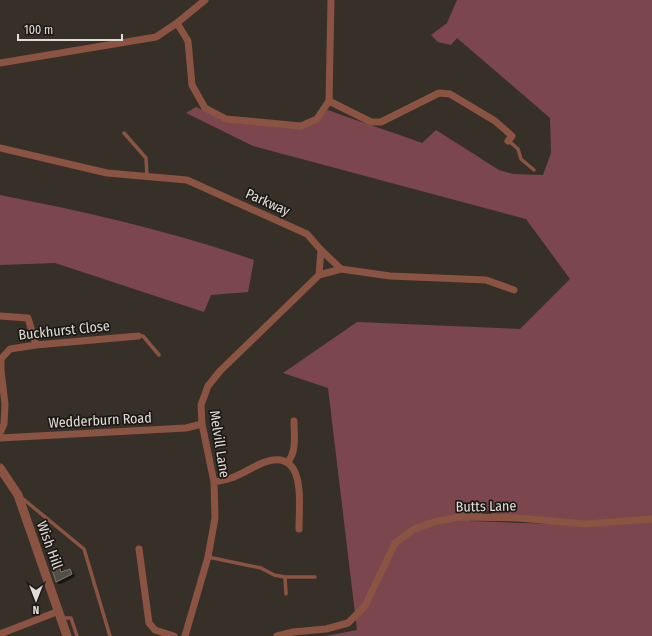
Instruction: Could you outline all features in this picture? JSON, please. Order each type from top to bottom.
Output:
[{"type":"street","points":[[0,64],[156,37],[177,23],[205,0]]},
{"type":"street","points":[[177,23],[188,41],[192,85],[205,108],[226,119],[301,126],[317,119],[329,101],[331,0]]},
{"type":"street","points":[[329,101],[371,122],[381,122],[438,93],[450,94],[495,121],[512,136],[508,141]]},
{"type":"street","name":"Parkway","points":[[0,148],[107,173],[187,180],[308,234],[321,250],[341,269]]},
{"type":"street","points":[[321,250],[319,275],[341,269],[390,276],[486,280],[514,290]]},
{"type":"street","name":"Melvill Lane","points":[[185,636],[208,557],[215,518],[214,482],[202,424],[201,405],[208,386],[220,371],[319,275]]},
{"type":"street","points":[[0,316],[28,318],[36,344]]},
{"type":"street","name":"Buckhurst Close","points":[[0,433],[4,424],[5,404],[1,359],[10,349],[36,344],[138,336]]},
{"type":"street","points":[[288,462],[293,455],[294,421]]},
{"type":"street","name":"Wedderburn Road","points":[[0,438],[186,428],[202,424]]},
{"type":"street","points":[[214,482],[230,480],[261,464],[274,460],[288,462],[295,470],[298,479],[299,530]]},
{"type":"street","name":"Wish Hill","points":[[1,473],[18,495],[67,636]]},
{"type":"street","name":"Butts Lane","points":[[277,636],[292,632],[326,629],[348,623],[365,606],[396,543],[414,530],[434,522],[459,517],[518,518],[586,524],[652,519]]},
{"type":"street","points":[[138,549],[149,623],[155,630],[174,636]]},
{"type":"street","points":[[0,634],[60,614]]},
{"type":"lane","points":[[124,133],[146,158],[147,176]]},
{"type":"lane","points":[[508,141],[518,149],[521,158],[534,170]]},
{"type":"lane","points":[[138,336],[143,336],[159,355]]},
{"type":"lane","points":[[18,495],[84,549],[110,636]]},
{"type":"lane","points":[[208,557],[261,568],[274,575],[285,577],[315,577]]},
{"type":"lane","points":[[285,577],[286,594]]},
{"type":"lane","points":[[60,614],[71,618],[77,636]]},
{"type":"shaded area","points":[[457,0],[652,0],[652,636],[326,636],[357,630],[328,388],[283,373],[357,322],[520,329],[570,279],[526,219],[253,146],[186,113],[196,107],[226,121],[308,123],[328,110],[422,143],[436,130],[499,170],[513,174],[543,175],[551,153],[550,118],[457,38],[451,45],[438,42],[431,35],[447,23]],"holes":[[[489,510],[492,514],[551,524],[469,521]]]},
{"type":"shaded area","points":[[0,195],[64,208],[160,231],[254,260],[248,292],[211,295],[204,312],[55,263],[0,265]]},
{"type":"building","points":[[58,563],[61,572],[70,569],[72,574],[56,582],[51,566]]}]
